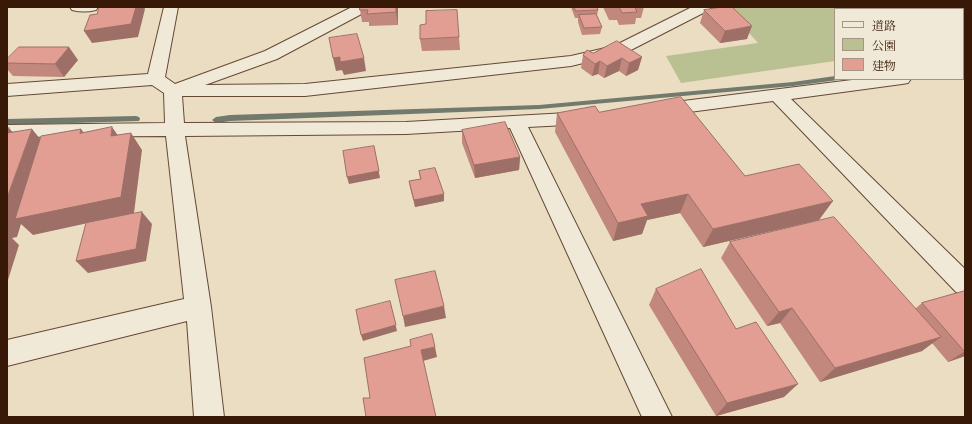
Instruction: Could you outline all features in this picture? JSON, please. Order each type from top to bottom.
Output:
[{"type":"street","points":[[77,7],[91,7]]},
{"type":"street","points":[[156,79],[171,7]]},
{"type":"street","points":[[173,91],[271,55],[364,7]]},
{"type":"street","points":[[7,90],[156,79],[173,91],[305,90],[571,61],[619,50],[704,7]]},
{"type":"street","points":[[639,112],[894,80]]},
{"type":"street","points":[[173,91],[175,131],[198,307],[209,417]]},
{"type":"street","points":[[777,95],[965,285]]},
{"type":"street","points":[[7,131],[175,131],[260,128],[406,128],[601,117]]},
{"type":"street","points":[[516,122],[657,417]]},
{"type":"street","points":[[7,353],[198,307]]},
{"type":"green space","points":[[726,7],[965,7],[965,37],[964,8],[834,8],[834,61],[681,83],[666,56],[758,43]]},
{"type":"building","points":[[99,7],[136,7],[131,24],[84,31],[90,15],[97,14]]},
{"type":"building","points":[[360,7],[396,7],[396,12],[367,14],[368,10],[360,10]]},
{"type":"building","points":[[574,7],[597,7],[598,10],[576,11]]},
{"type":"building","points":[[619,7],[635,7],[637,12],[622,13]]},
{"type":"building","points":[[732,7],[752,26],[725,31],[704,10]]},
{"type":"building","points":[[457,10],[459,37],[420,39],[420,25],[426,24],[426,11]]},
{"type":"building","points":[[596,14],[602,27],[584,28],[579,15]]},
{"type":"building","points":[[357,34],[364,58],[340,62],[340,57],[333,58],[329,38]]},
{"type":"building","points":[[617,41],[642,57],[629,63],[622,58],[607,66],[600,61],[595,64],[583,55],[587,50],[593,53]]},
{"type":"building","points":[[19,47],[69,47],[55,64],[7,63],[7,59]]},
{"type":"building","points":[[681,97],[745,176],[799,164],[833,201],[713,229],[688,194],[641,204],[648,216],[618,223],[557,113],[595,106],[599,112]]},
{"type":"building","points":[[505,122],[520,157],[474,165],[462,130]]},
{"type":"building","points":[[112,127],[111,136],[131,133],[121,197],[15,219],[41,136],[81,129],[80,133]]},
{"type":"building","points":[[32,129],[7,198],[7,133]]},
{"type":"building","points":[[374,146],[379,171],[347,177],[343,151]]},
{"type":"building","points":[[435,168],[444,194],[414,200],[409,181],[421,179],[419,171]]},
{"type":"building","points":[[142,212],[136,249],[76,261],[86,223]]},
{"type":"building","points":[[834,217],[941,337],[835,368],[792,308],[779,312],[730,242]]},
{"type":"building","points":[[701,269],[736,329],[756,322],[798,384],[727,403],[656,289]]},
{"type":"building","points":[[435,271],[444,306],[403,316],[395,280]]},
{"type":"building","points":[[965,291],[965,351],[964,351],[922,303]]},
{"type":"building","points":[[390,301],[396,325],[361,335],[356,310]]},
{"type":"building","points":[[432,334],[435,347],[421,350],[436,417],[366,417],[363,398],[370,398],[364,358],[411,346],[410,340]]},
{"type":"waterway","points":[[216,120],[230,118],[539,107],[793,84],[834,78]]},
{"type":"waterway","points":[[7,122],[136,119]]}]
